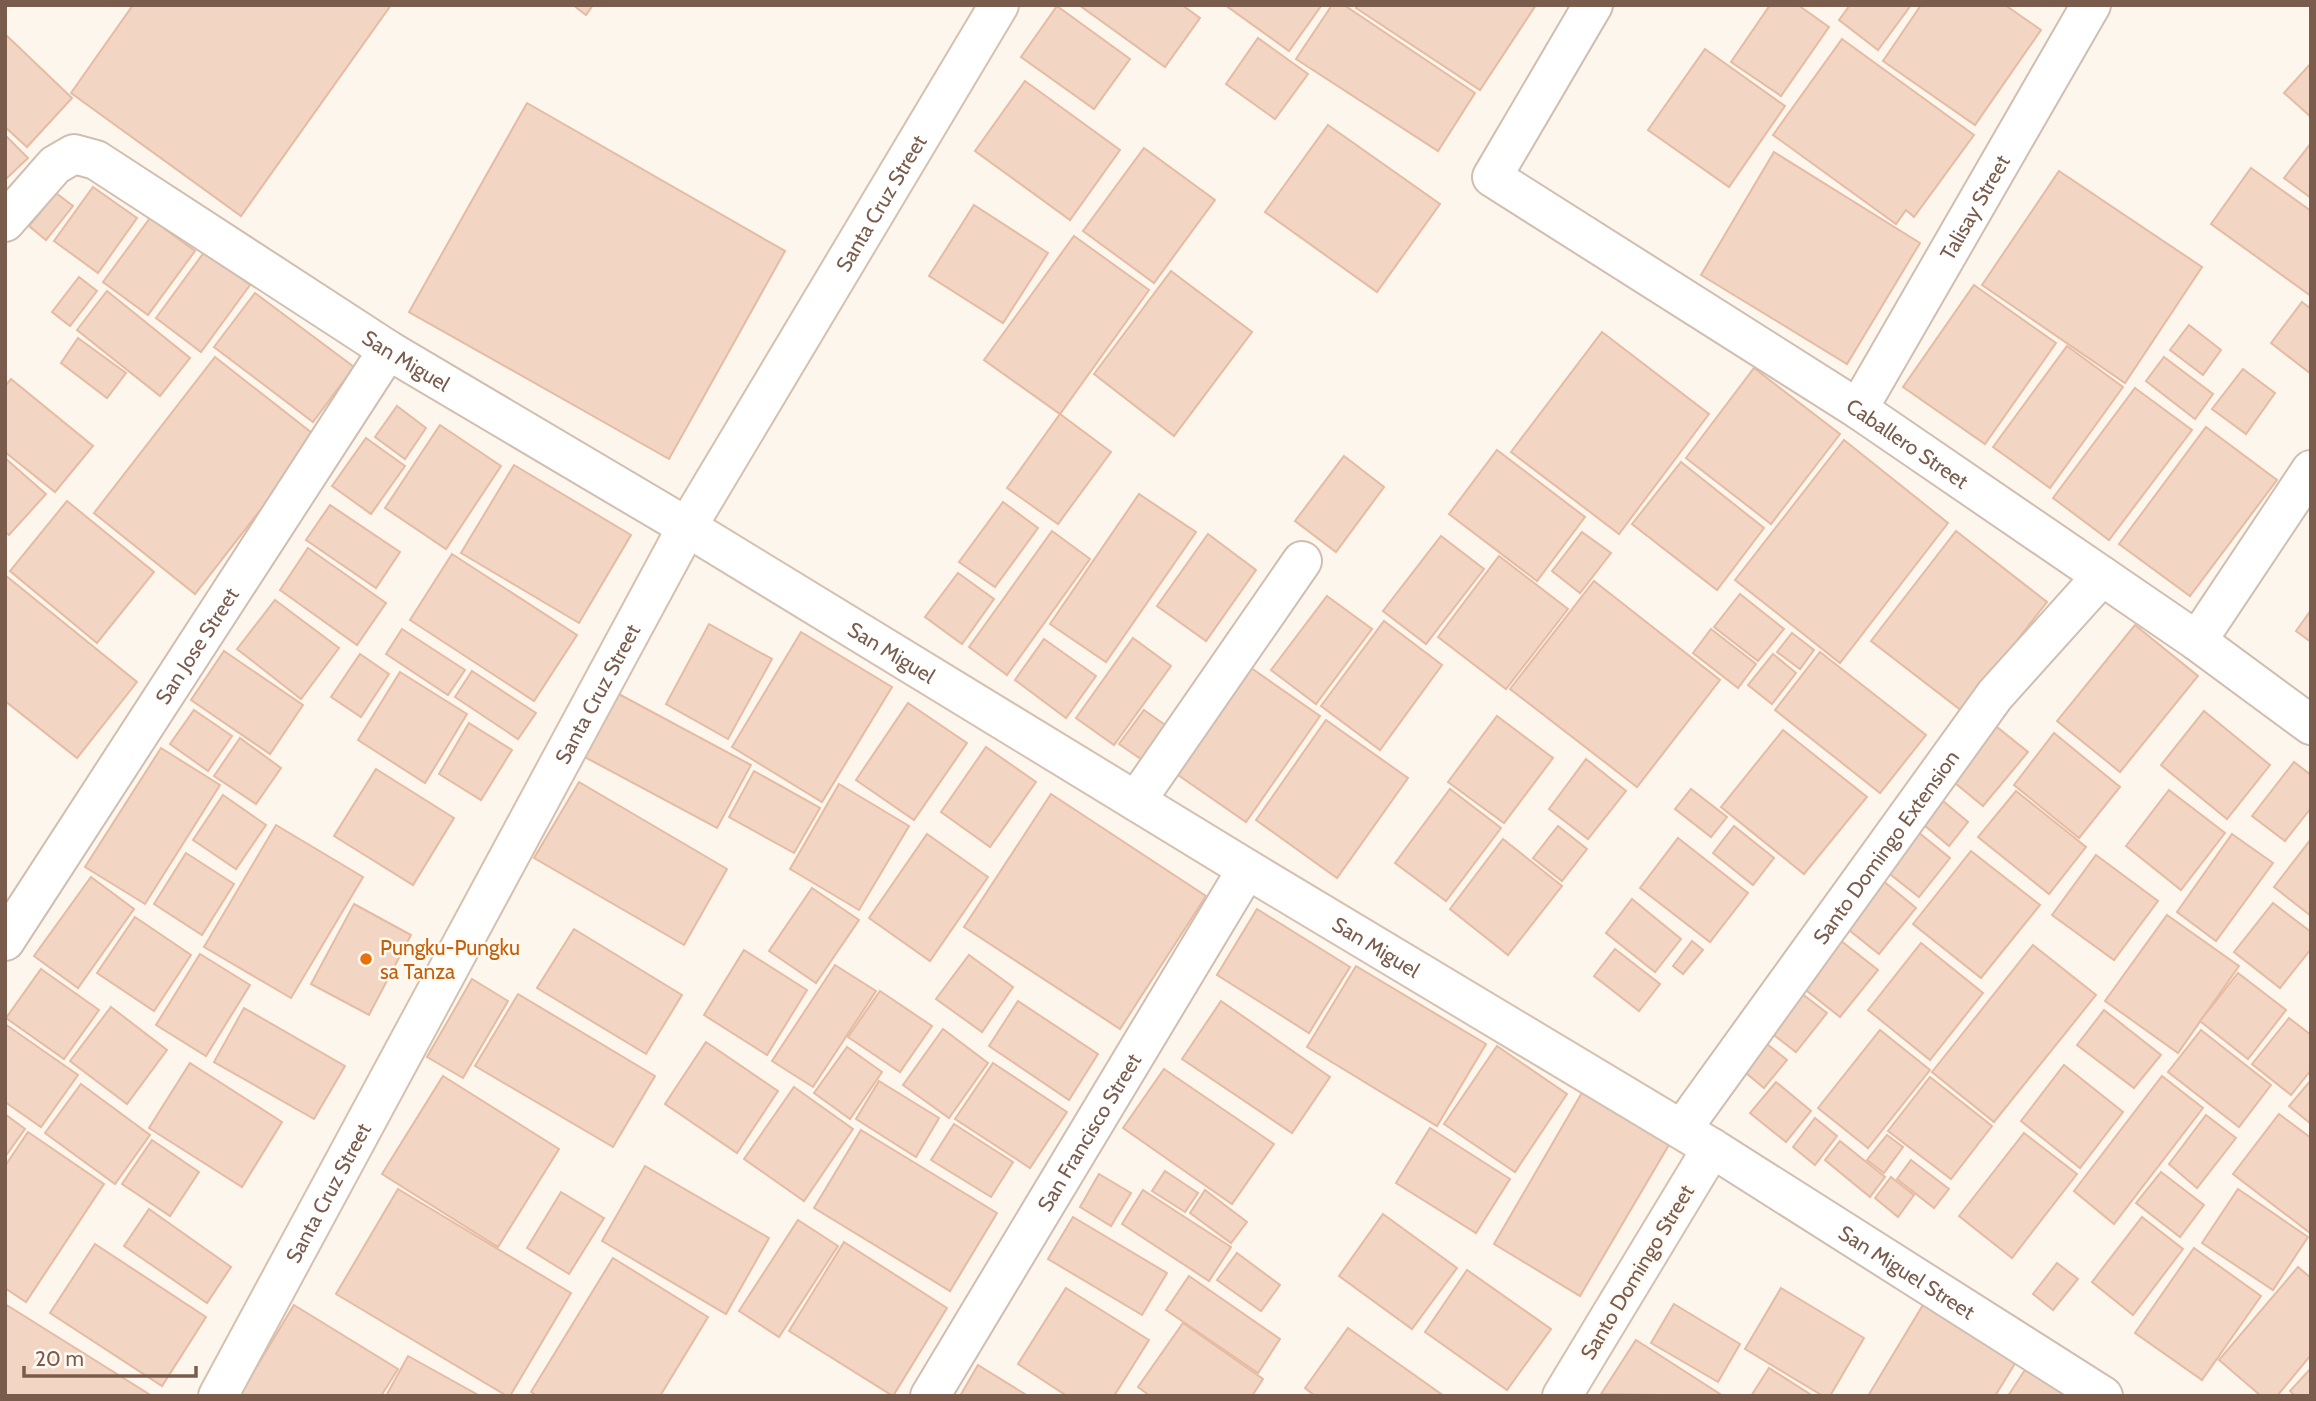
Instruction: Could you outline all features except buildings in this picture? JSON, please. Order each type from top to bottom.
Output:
[{"type":"street","name":"Santa Cruz Street","points":[[218,1396],[687,527],[999,5]]},
{"type":"street","name":"Caballero Street","points":[[1593,5],[1492,177],[1858,409],[2197,641],[2311,725]]},
{"type":"street","name":"Talisay Street","points":[[1858,409],[2091,5]]},
{"type":"street","name":"San Miguel","points":[[5,222],[55,164],[74,154],[96,160],[388,350],[687,527],[1247,869],[1697,1138]]},
{"type":"street","name":"San Jose Street","points":[[5,941],[388,350]]},
{"type":"street","points":[[2197,641],[2311,470]]},
{"type":"street","points":[[1136,801],[1302,561]]},
{"type":"street","name":"Santo Domingo Extension","points":[[1697,1138],[1995,695],[2102,576]]},
{"type":"street","name":"San Francisco Street","points":[[930,1396],[1247,869]]},
{"type":"street","name":"Santo Domingo Street","points":[[1562,1396],[1697,1138]]},
{"type":"street","name":"San Miguel Street","points":[[1697,1138],[2103,1396]]},
{"type":"place","name":"Pungku-Pungku sa Tanza","points":[[366,959]]}]
